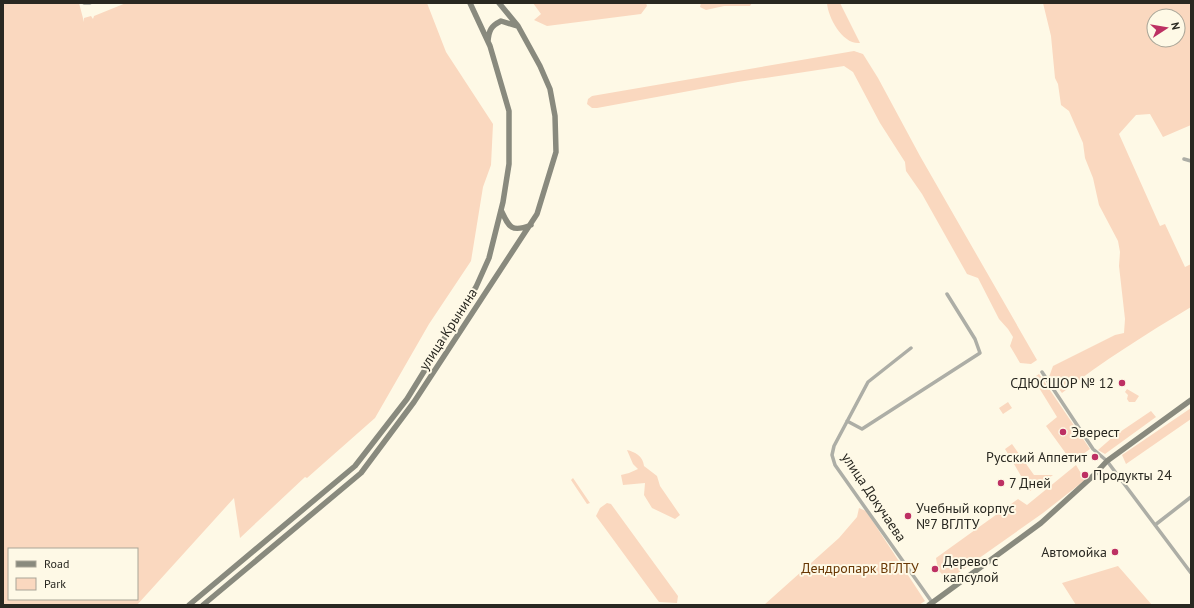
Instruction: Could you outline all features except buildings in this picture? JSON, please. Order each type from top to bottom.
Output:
[{"type":"main road","name":"улица Крынина","points":[[189,605],[355,466],[407,399],[476,288],[489,258],[501,209],[509,164],[509,111],[488,42],[470,3]]},
{"type":"main road","name":"улица Крынина","points":[[203,605],[361,473],[414,402],[537,214],[547,188],[556,152],[555,116],[550,89],[543,72],[518,26],[498,3]]},
{"type":"main road","points":[[488,42],[489,31],[493,25],[502,21],[518,26]]},
{"type":"main road","points":[[501,209],[506,222],[512,228],[520,230],[530,225]]},
{"type":"main road","points":[[932,604],[1041,523],[1094,475],[1107,461],[1191,400]]},
{"type":"street","points":[[84,3],[90,3]]},
{"type":"street","points":[[1184,159],[1191,161]]},
{"type":"street","points":[[847,421],[862,429],[980,353],[975,339],[947,294]]},
{"type":"street","name":"улица Докучаева","points":[[911,348],[868,382],[834,446],[832,455],[835,465],[932,604]]},
{"type":"street","points":[[1042,372],[1093,449],[1107,461],[1191,573]]},
{"type":"street","points":[[1155,525],[1191,497]]},
{"type":"green space","points":[[3,3],[79,3],[84,22],[84,18],[91,16],[93,19],[94,16],[126,3],[427,3],[446,52],[493,124],[491,165],[483,187],[471,261],[429,324],[375,418],[307,478],[305,477],[240,538],[234,498],[137,605],[3,605]]},
{"type":"green space","points":[[533,3],[646,3],[647,6],[641,14],[547,26],[534,20],[541,14]]},
{"type":"green space","points":[[701,3],[752,3],[750,6],[724,6],[706,10],[700,7]]},
{"type":"green space","points":[[827,3],[840,3],[860,43],[848,40],[842,35],[833,23]]},
{"type":"green space","points":[[1043,3],[1191,3],[1191,125],[1163,137],[1150,114],[1136,115],[1119,134],[1160,226],[1165,224],[1185,267],[1191,264],[1191,307],[1125,348],[1062,393],[1049,377],[1053,366],[1115,335],[1124,333],[1125,319],[1119,266],[1120,252],[1118,241],[1099,205],[1093,178],[1085,158],[1083,143],[1069,111],[1061,105],[1058,84],[1055,78],[1051,36]]},
{"type":"green space","points":[[854,51],[863,54],[878,78],[920,156],[1037,360],[1031,364],[1020,363],[1010,346],[1013,337],[999,319],[978,278],[967,274],[922,194],[906,171],[905,162],[880,123],[853,72],[844,66],[738,82],[597,108],[592,108],[587,104],[588,99],[592,96]]},
{"type":"green space","points":[[1039,374],[1090,449],[1072,462],[1046,426],[1057,417],[1033,378]]},
{"type":"green space","points":[[1127,389],[1139,396],[1135,402],[1129,402],[1127,399],[1128,395],[1125,392]]},
{"type":"green space","points":[[1008,402],[1012,408],[1003,414],[999,408]]},
{"type":"green space","points":[[1191,408],[1191,419],[1126,464],[1122,455]]},
{"type":"green space","points":[[1151,411],[1156,417],[1105,454],[1098,450],[1114,436]]},
{"type":"green space","points":[[1012,444],[1034,475],[1053,475],[1030,491],[1005,449]]},
{"type":"green space","points":[[627,450],[638,455],[644,466],[657,476],[660,486],[680,515],[675,519],[652,508],[644,495],[645,483],[623,485],[621,475],[638,469],[633,464]]},
{"type":"green space","points":[[1076,465],[1085,480],[1043,513],[948,580],[938,570],[936,558],[1018,499],[1027,505]]},
{"type":"green space","points":[[573,478],[590,503],[587,504],[571,480]]},
{"type":"green space","points":[[607,503],[611,504],[678,596],[677,603],[659,602],[596,516],[600,508]]},
{"type":"green space","name":"Дендропарк ВГЛТУ","points":[[859,508],[866,511],[925,601],[919,605],[764,605],[839,538],[857,517]]},
{"type":"green space","points":[[1118,566],[1152,605],[1076,605],[1062,583]]},
{"type":"place","name":"СДЮСШОР № 12","points":[[1122,383]]},
{"type":"place","name":"Эверест","points":[[1063,432]]},
{"type":"place","name":"Русский Аппетит","points":[[1095,457]]},
{"type":"place","name":"Продукты 24","points":[[1085,475]]},
{"type":"place","name":"7 Дней","points":[[1001,483]]},
{"type":"place","name":"Учебный корпус №7 ВГЛТУ","points":[[908,516]]},
{"type":"place","name":"Автомойка","points":[[1115,552]]},
{"type":"place","name":"Дерево с капсулой","points":[[935,569]]}]
